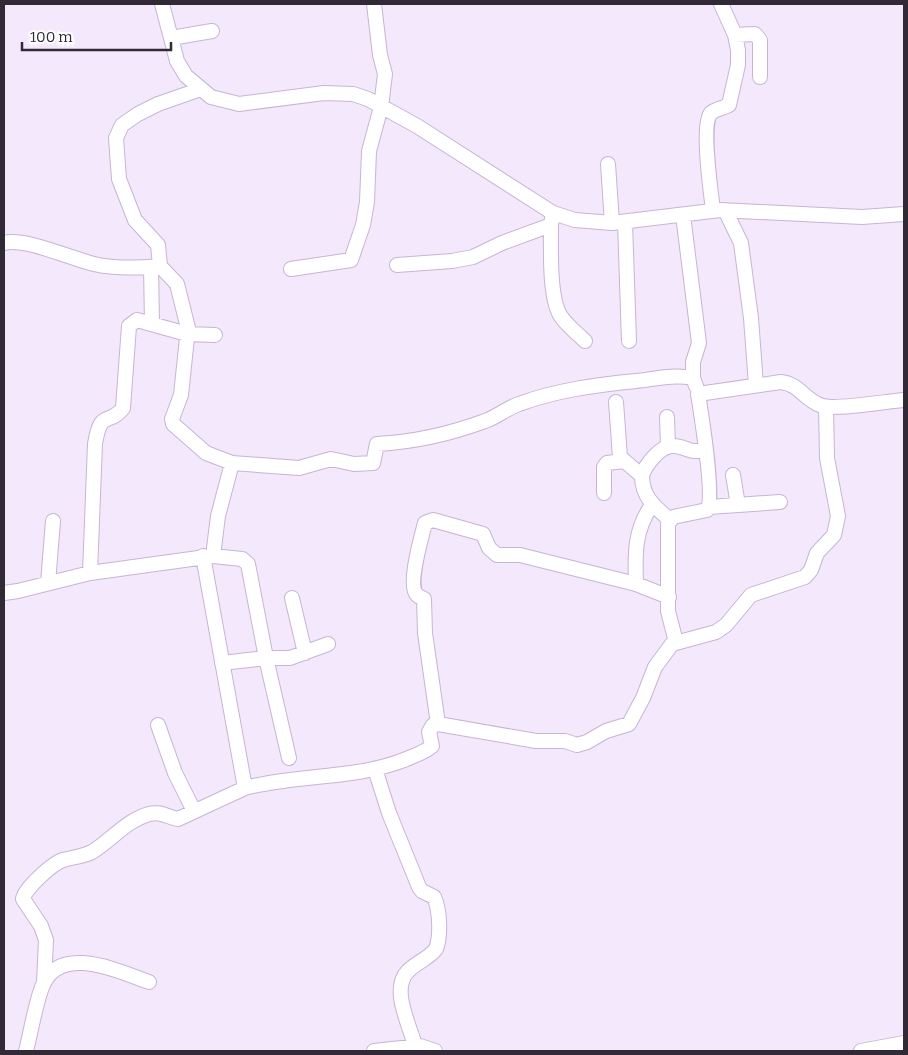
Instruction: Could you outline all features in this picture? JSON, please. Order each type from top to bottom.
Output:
[{"type":"street","points":[[162,4],[178,61],[186,76],[211,97],[240,104],[344,92],[368,100],[417,126],[552,219]]},
{"type":"street","points":[[290,269],[351,260],[363,225],[367,202],[369,151],[381,107],[385,74],[378,46],[374,4]]},
{"type":"street","points":[[721,4],[735,35],[738,65],[732,100],[729,105],[713,111],[709,116],[706,142],[719,210],[741,242],[751,318],[756,385]]},
{"type":"street","points":[[171,38],[212,30]]},
{"type":"street","points":[[735,35],[755,34],[760,40],[760,77]]},
{"type":"street","points":[[152,323],[158,245],[135,220],[119,179],[116,138],[122,125],[138,114],[158,104],[201,89]]},
{"type":"street","points":[[608,164],[619,223],[629,341]]},
{"type":"street","points":[[396,264],[452,261],[473,257],[552,219],[619,223],[719,210],[862,217],[904,214]]},
{"type":"street","points":[[683,215],[699,343],[692,362],[710,488],[709,507]]},
{"type":"street","points":[[552,219],[552,269],[557,307],[564,320],[585,341]]},
{"type":"street","points":[[4,243],[10,242],[36,247],[106,266],[156,267],[177,284],[188,328],[181,395],[172,419],[173,424],[206,453],[232,464],[299,468],[332,459],[354,464],[373,463],[377,444],[409,442],[426,438],[485,421],[519,404],[551,394],[605,383],[675,376],[693,378]]},
{"type":"street","points":[[90,573],[95,444],[98,428],[102,420],[119,413],[123,408],[129,326],[134,320],[152,323],[187,334],[214,335]]},
{"type":"street","points":[[698,394],[756,385],[791,383],[806,396],[826,407],[904,400]]},
{"type":"street","points":[[616,402],[618,450],[624,461],[642,476]]},
{"type":"street","points":[[26,1051],[44,982],[46,940],[41,926],[23,899],[27,890],[61,861],[81,858],[93,851],[130,821],[157,812],[178,818],[245,788],[375,769],[428,749],[432,746],[429,732],[431,727],[438,724],[536,740],[558,740],[582,744],[606,731],[624,727],[633,720],[655,667],[668,648],[676,642],[716,632],[726,625],[751,595],[796,582],[805,577],[811,570],[817,553],[834,535],[838,516],[827,458],[826,407]]},
{"type":"street","points":[[667,417],[668,447]]},
{"type":"street","points":[[670,520],[652,505],[645,493],[642,476],[645,467],[668,447],[676,446],[690,452],[705,449]]},
{"type":"street","points":[[604,493],[604,467],[609,463],[624,461]]},
{"type":"street","points":[[232,464],[208,556],[222,663],[245,788]]},
{"type":"street","points":[[733,475],[738,505]]},
{"type":"street","points":[[670,520],[703,511],[709,507],[780,502]]},
{"type":"street","points":[[636,584],[637,534],[643,518],[652,505]]},
{"type":"street","points":[[438,724],[425,634],[424,599],[417,596],[415,590],[416,558],[425,523],[428,520],[483,534],[489,548],[497,555],[520,555],[636,584],[669,597]]},
{"type":"street","points":[[670,520],[669,619],[676,642]]},
{"type":"street","points":[[48,583],[52,521]]},
{"type":"street","points":[[4,592],[18,591],[90,573],[208,556],[242,560],[248,564],[288,758]]},
{"type":"street","points":[[292,598],[305,653]]},
{"type":"street","points":[[222,663],[266,658],[285,659],[328,644]]},
{"type":"street","points":[[158,725],[175,773],[194,811]]},
{"type":"street","points":[[375,769],[386,806],[419,887],[422,891],[434,897],[436,905],[439,934],[436,949],[409,971],[401,985],[402,1002],[415,1046]]},
{"type":"street","points":[[44,982],[61,967],[82,962],[90,962],[149,982]]},
{"type":"street","points":[[869,1051],[904,1043]]},
{"type":"street","points":[[374,1051],[415,1046],[426,1047],[435,1051]]}]
